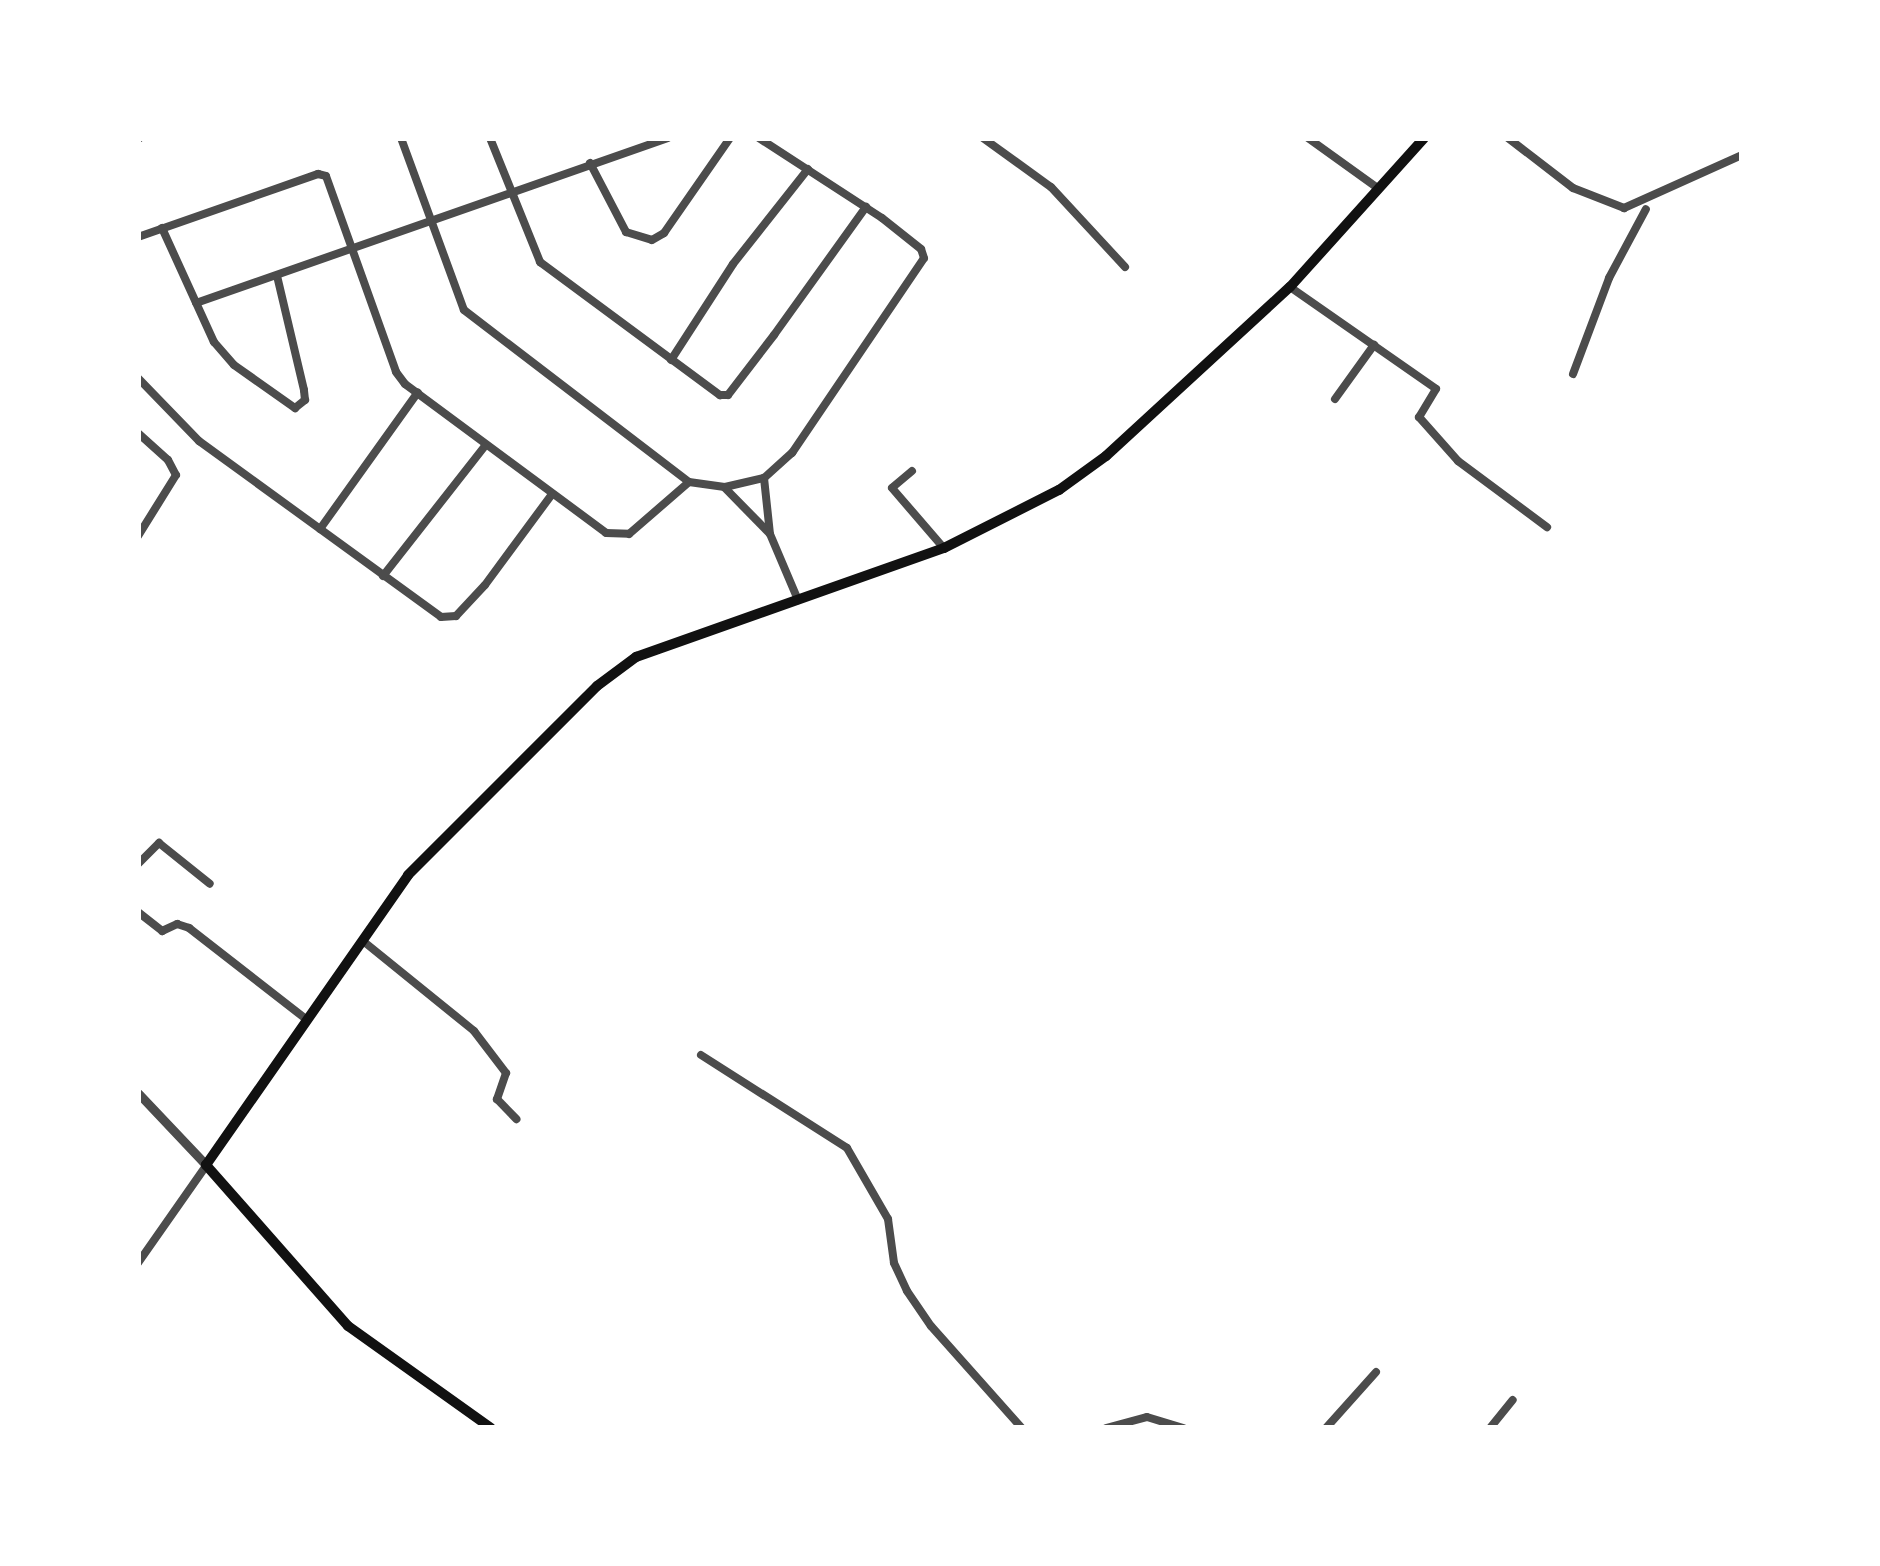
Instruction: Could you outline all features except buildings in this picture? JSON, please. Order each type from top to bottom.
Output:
[{"type":"main road","points":[[491,1428],[348,1326],[206,1165],[417,864],[597,686],[636,657],[944,548],[1059,490],[1106,456],[1290,286],[1424,138]]},
{"type":"street","points":[[401,138],[428,222],[469,315],[689,482],[724,487],[764,478],[808,431],[924,258],[921,249],[866,207],[759,138]]},
{"type":"street","points":[[490,138],[540,262],[717,393],[728,394],[866,207]]},
{"type":"street","points":[[196,303],[510,189],[668,138]]},
{"type":"street","points":[[590,163],[626,232],[652,240],[664,233],[730,138]]},
{"type":"street","points":[[983,138],[1051,187],[1125,267]]},
{"type":"street","points":[[1308,138],[1379,189]]},
{"type":"street","points":[[1508,138],[1573,188],[1624,208],[1742,154]]},
{"type":"street","points":[[671,360],[733,264],[808,169]]},
{"type":"street","points":[[138,237],[322,174],[332,184],[396,372],[418,392],[606,533],[620,536],[689,482]]},
{"type":"street","points":[[1573,374],[1610,278],[1646,209]]},
{"type":"street","points":[[163,228],[214,342],[234,364],[295,408],[305,400],[304,390],[277,275]]},
{"type":"street","points":[[1290,286],[1436,389],[1419,417],[1453,456],[1547,527]]},
{"type":"street","points":[[1336,399],[1373,345]]},
{"type":"street","points":[[138,378],[199,441],[436,614],[452,618],[485,585],[552,494]]},
{"type":"street","points":[[320,529],[418,392]]},
{"type":"street","points":[[138,433],[168,460],[176,476],[138,536]]},
{"type":"street","points":[[383,575],[485,446]]},
{"type":"street","points":[[912,471],[893,490],[944,548]]},
{"type":"street","points":[[764,478],[770,534],[798,600]]},
{"type":"street","points":[[724,487],[770,534]]},
{"type":"street","points":[[138,864],[159,842],[210,884]]},
{"type":"street","points":[[138,912],[162,932],[177,924],[189,928],[307,1019]]},
{"type":"street","points":[[363,941],[474,1031],[506,1073],[497,1099],[516,1119]]},
{"type":"street","points":[[700,1055],[848,1148],[887,1220],[894,1263],[907,1291],[931,1326],[1022,1428]]},
{"type":"street","points":[[138,1093],[206,1165],[138,1263]]},
{"type":"street","points":[[1326,1428],[1376,1372]]},
{"type":"street","points":[[1490,1428],[1513,1400]]},
{"type":"street","points":[[1106,1428],[1147,1417],[1183,1428]]}]
